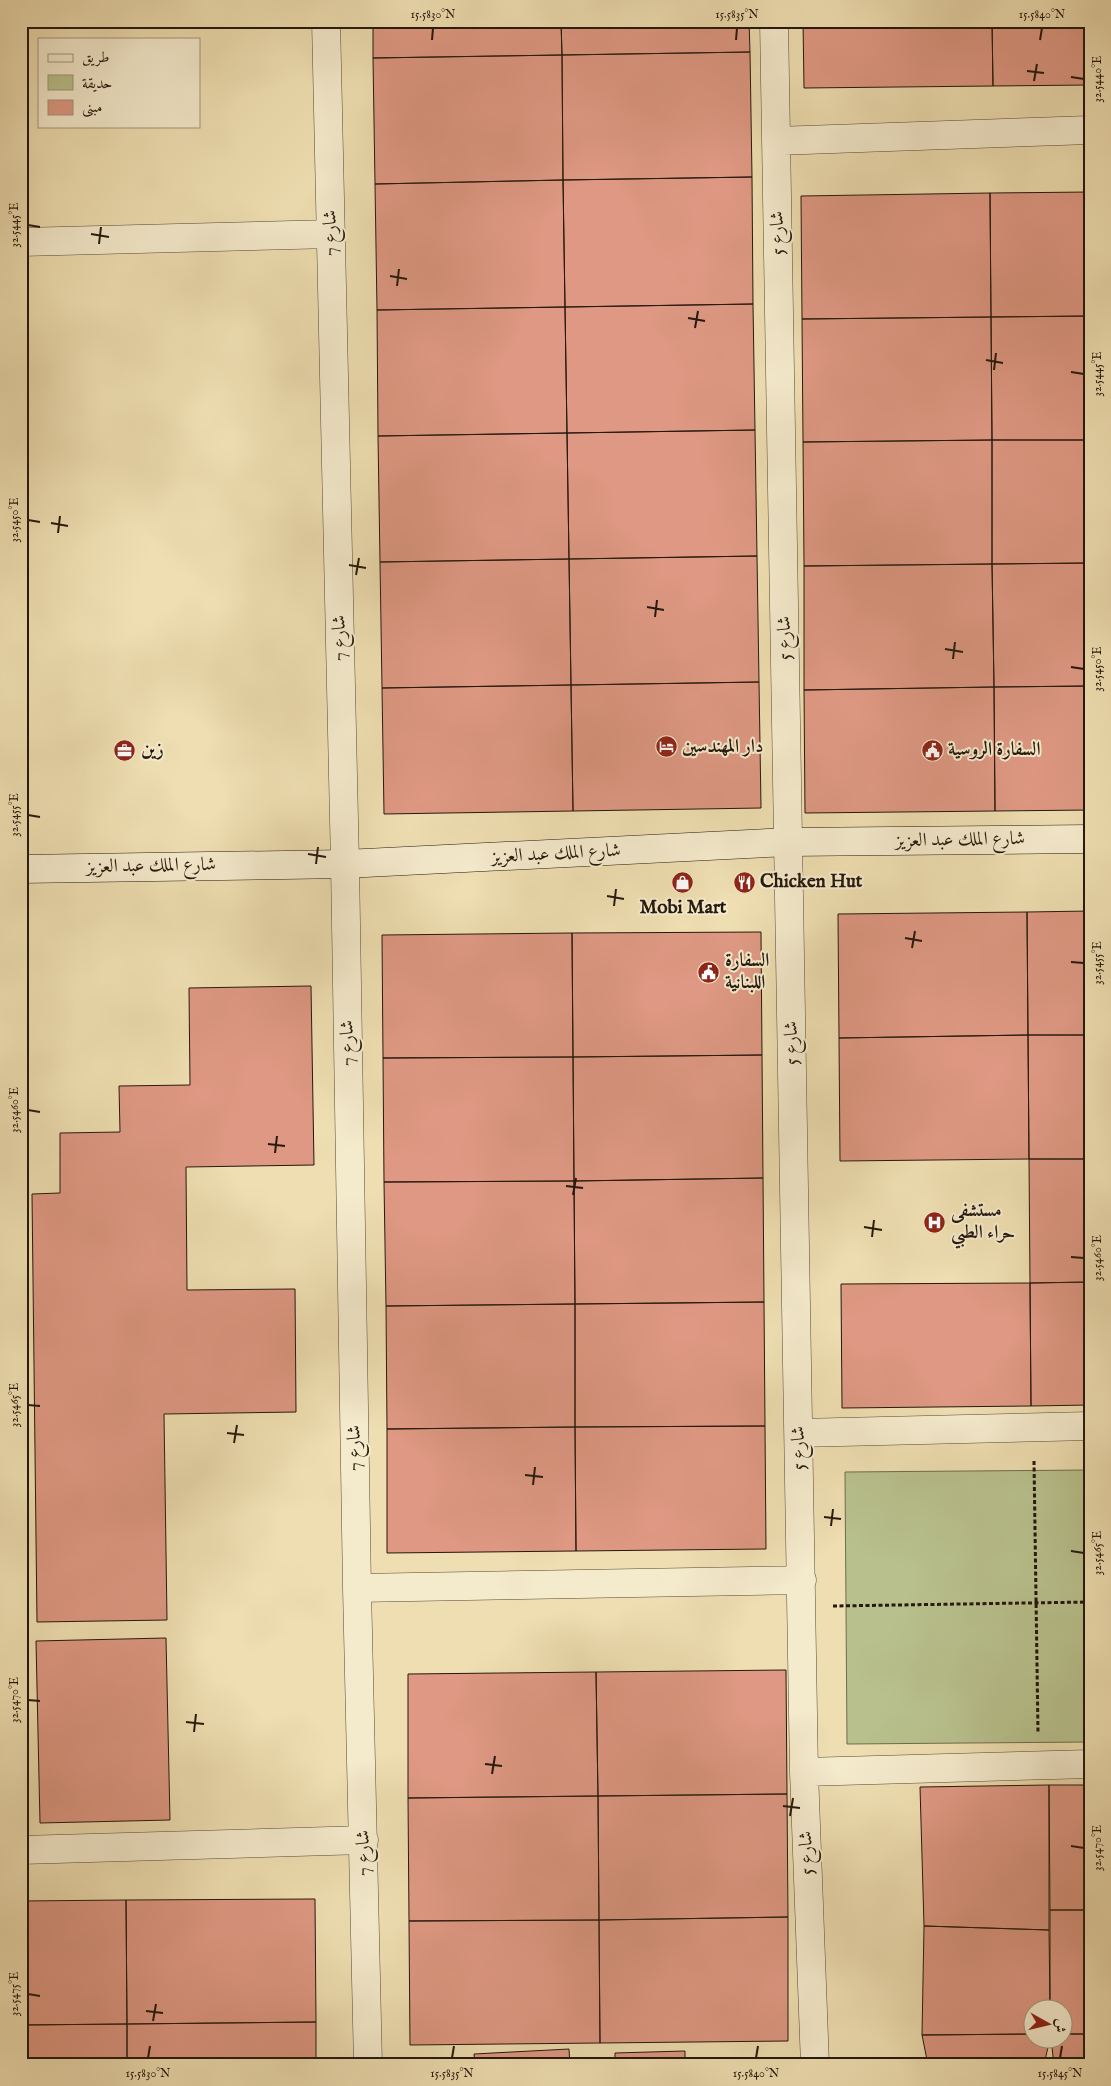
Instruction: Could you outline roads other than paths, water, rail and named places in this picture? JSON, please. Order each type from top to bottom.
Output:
[{"type":"street","name":"شارع 7","points":[[326,21],[346,864],[357,1588],[368,2065]]},
{"type":"street","name":"شارع 5","points":[[774,21],[804,1772],[815,2065]]},
{"type":"street","points":[[776,141],[1090,130]]},
{"type":"street","points":[[21,242],[331,234]]},
{"type":"street","name":"شارع الملك عبد العزيز","points":[[21,869],[346,864],[789,842],[1090,839]]},
{"type":"street","points":[[798,1433],[1090,1426]]},
{"type":"street","points":[[357,1588],[802,1580]]},
{"type":"street","points":[[804,1772],[1090,1764]]},
{"type":"street","points":[[21,1850],[364,1840]]},
{"type":"place","name":"دار المهندسين","points":[[666,747]]},
{"type":"place","name":"زين","points":[[125,750]]},
{"type":"place","name":"السفارة الروسية","points":[[932,750]]},
{"type":"place","name":"Mobi Mart","points":[[683,882]]},
{"type":"place","name":"Chicken Hut","points":[[744,882]]},
{"type":"place","name":"السفارة اللبنانية","points":[[709,972]]},
{"type":"place","name":"مستشفى حراء الطبي","points":[[935,1222]]}]
